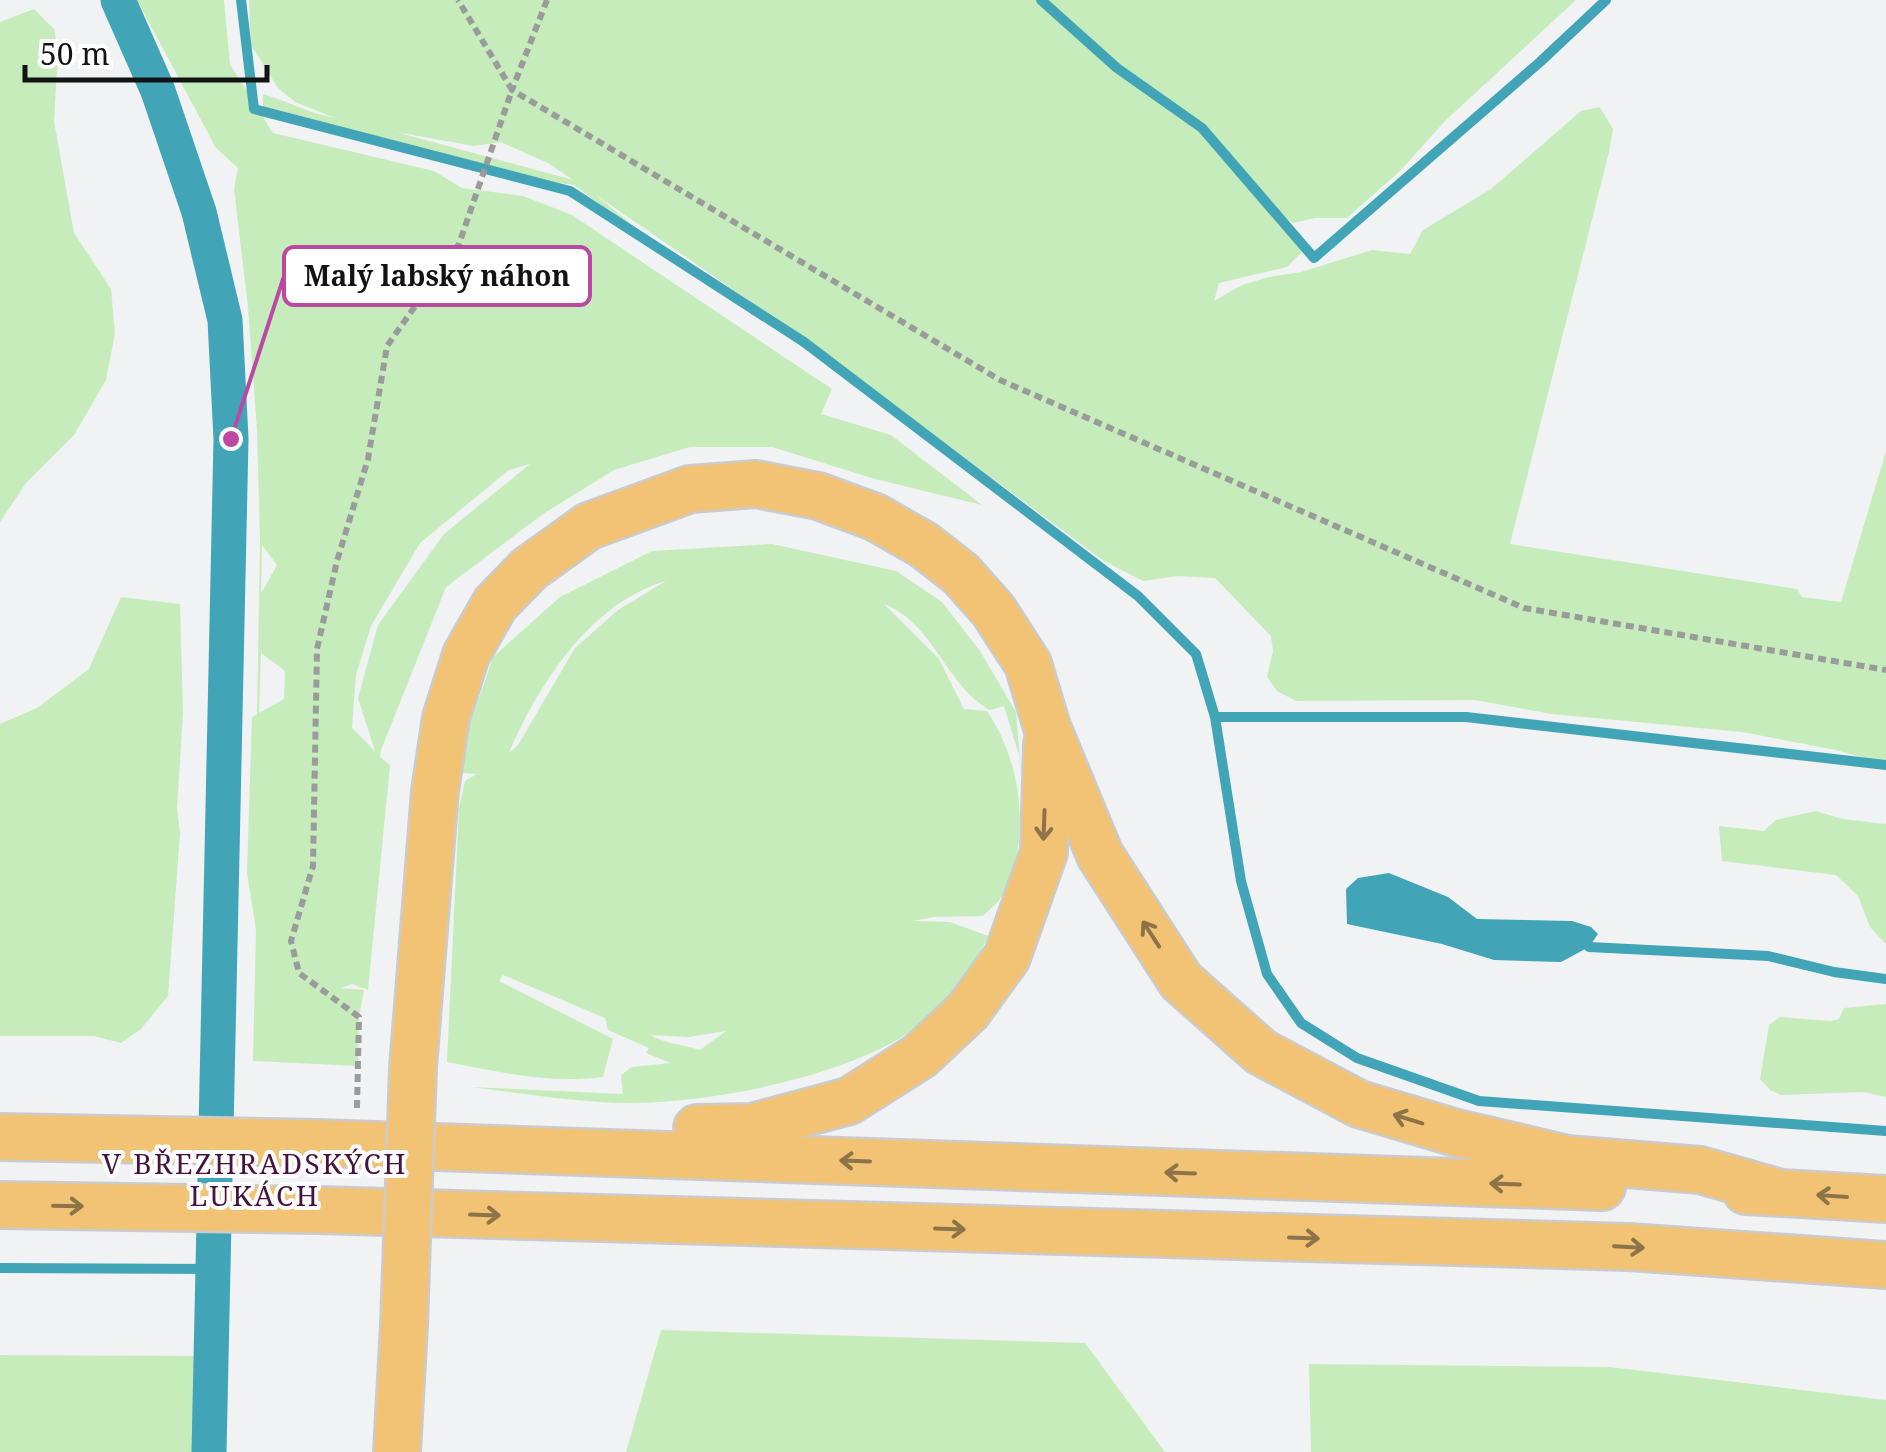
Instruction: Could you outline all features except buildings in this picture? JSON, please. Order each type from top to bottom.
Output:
[{"type":"main road","points":[[397,1452],[413,1068],[434,791],[446,718],[466,656],[494,604],[530,570],[590,526],[690,489],[756,484],[818,496],[875,517],[924,545],[961,574],[993,610],[1028,664],[1048,727],[1100,855],[1181,982],[1262,1052],[1359,1104],[1453,1132],[1567,1158],[1700,1170],[1777,1192]]},
{"type":"main road","points":[[337,1141],[456,1130],[752,1127],[849,1101],[920,1056],[968,1011],[1007,957],[1044,852],[1048,727]]},
{"type":"main road","points":[[0,1137],[337,1141],[1777,1192],[1886,1200]]},
{"type":"main road","points":[[0,1205],[318,1210],[1629,1247],[1886,1265]]},
{"type":"path","points":[[458,0],[512,90],[1000,380],[1524,608],[1886,670]]},
{"type":"path","points":[[337,1141],[359,1016],[298,973],[291,940],[314,866],[317,649],[368,459],[387,346],[460,244],[495,135],[547,0]]},
{"type":"green space","points":[[137,0],[224,0],[230,64],[273,133],[434,171],[462,188],[523,196],[572,215],[832,389],[821,414],[891,435],[982,505],[875,479],[772,447],[690,447],[614,470],[543,514],[446,587],[381,750],[380,757],[390,765],[368,990],[352,984],[341,988],[364,990],[358,1066],[253,1061],[256,930],[247,873],[252,717],[257,714],[257,430],[234,189],[238,168],[216,148]],"holes":[[[530,464],[444,534],[378,625],[358,698],[375,751],[352,728],[356,675],[371,626],[420,543],[509,470]],[[262,545],[277,565],[262,592],[261,591]],[[261,653],[285,671],[284,699],[259,713]]]},
{"type":"green space","points":[[249,0],[1576,0],[1347,218],[1293,223],[1264,204],[1302,252],[1287,267],[1219,283],[1214,301],[1242,285],[1372,250],[1410,254],[1423,230],[1491,189],[1581,111],[1600,107],[1613,129],[1609,152],[1510,544],[1797,589],[1802,597],[1841,602],[1886,451],[1886,764],[1742,732],[1552,714],[1475,700],[1296,701],[1277,691],[1267,677],[1273,651],[1271,636],[1215,578],[1177,576],[1143,581],[1104,561],[796,333],[596,195],[665,252],[574,185],[470,170],[263,112],[263,94],[335,118],[295,102],[278,88],[251,45]],"holes":[[[396,132],[474,146],[501,142],[548,163],[573,180]]]},
{"type":"green space","points":[[34,9],[54,29],[58,52],[54,121],[74,233],[111,289],[115,333],[106,380],[74,435],[26,483],[0,522],[0,22]]},
{"type":"green space","points":[[772,544],[896,571],[942,602],[980,651],[1016,712],[1023,796],[1019,755],[1004,706],[990,710],[975,699],[915,625],[884,604],[939,659],[964,709],[987,711],[999,731],[1019,799],[1018,848],[1013,871],[1002,896],[983,916],[913,921],[950,922],[988,936],[964,979],[931,1016],[869,1054],[788,1081],[664,1102],[590,1101],[470,1087],[623,1094],[621,1075],[632,1067],[671,1063],[646,1053],[649,1048],[608,1030],[605,1018],[503,975],[499,981],[613,1039],[603,1077],[544,1078],[447,1062],[459,808],[465,781],[477,774],[461,773],[458,786],[460,754],[493,657],[560,597],[652,551]],"holes":[[[666,581],[618,610],[575,648],[518,745],[509,753],[535,701],[570,650],[613,608]],[[726,1031],[700,1050],[650,1035],[689,1037]]]},
{"type":"green space","points":[[121,597],[180,604],[180,833],[168,996],[141,1029],[121,1043],[94,1036],[0,1036],[0,724],[37,708],[89,669]]},
{"type":"green space","points":[[1816,811],[1842,819],[1886,824],[1886,944],[1870,927],[1858,896],[1836,875],[1722,861],[1719,826],[1764,831],[1776,820]]},
{"type":"green space","points":[[1886,1004],[1886,1097],[1863,1092],[1781,1095],[1760,1079],[1769,1025],[1780,1017],[1831,1021],[1839,1019],[1844,1008]]},
{"type":"green space","points":[[661,1330],[1085,1343],[1165,1452],[626,1452]]},
{"type":"green space","points":[[0,1355],[196,1356],[202,1452],[0,1452]]},
{"type":"green space","points":[[1309,1364],[1609,1367],[1886,1400],[1886,1452],[1311,1452]]},
{"type":"water","points":[[1389,873],[1448,897],[1477,919],[1572,921],[1591,927],[1598,934],[1589,947],[1561,962],[1494,960],[1442,944],[1347,924],[1346,889],[1358,878]]},
{"type":"waterway","points":[[118,0],[158,91],[199,212],[225,320],[231,439],[209,1452]]},
{"type":"waterway","points":[[241,0],[254,109],[570,191],[804,342],[1138,596],[1196,654],[1215,717],[1241,881],[1267,974],[1301,1023],[1357,1058],[1479,1101],[1886,1131]]},
{"type":"waterway","points":[[1041,0],[1117,68],[1202,128],[1314,258],[1606,0]]},
{"type":"waterway","points":[[1215,717],[1466,717],[1886,765]]},
{"type":"waterway","points":[[1589,947],[1768,956],[1834,972],[1886,979]]},
{"type":"waterway","points":[[0,1268],[215,1269]]},
{"type":"place","name":"Malý labský náhon","points":[[231,439]]},
{"type":"district","name":"V BŘEZHRADSKÝCH LUKÁCH","points":[[255,1180]]}]
